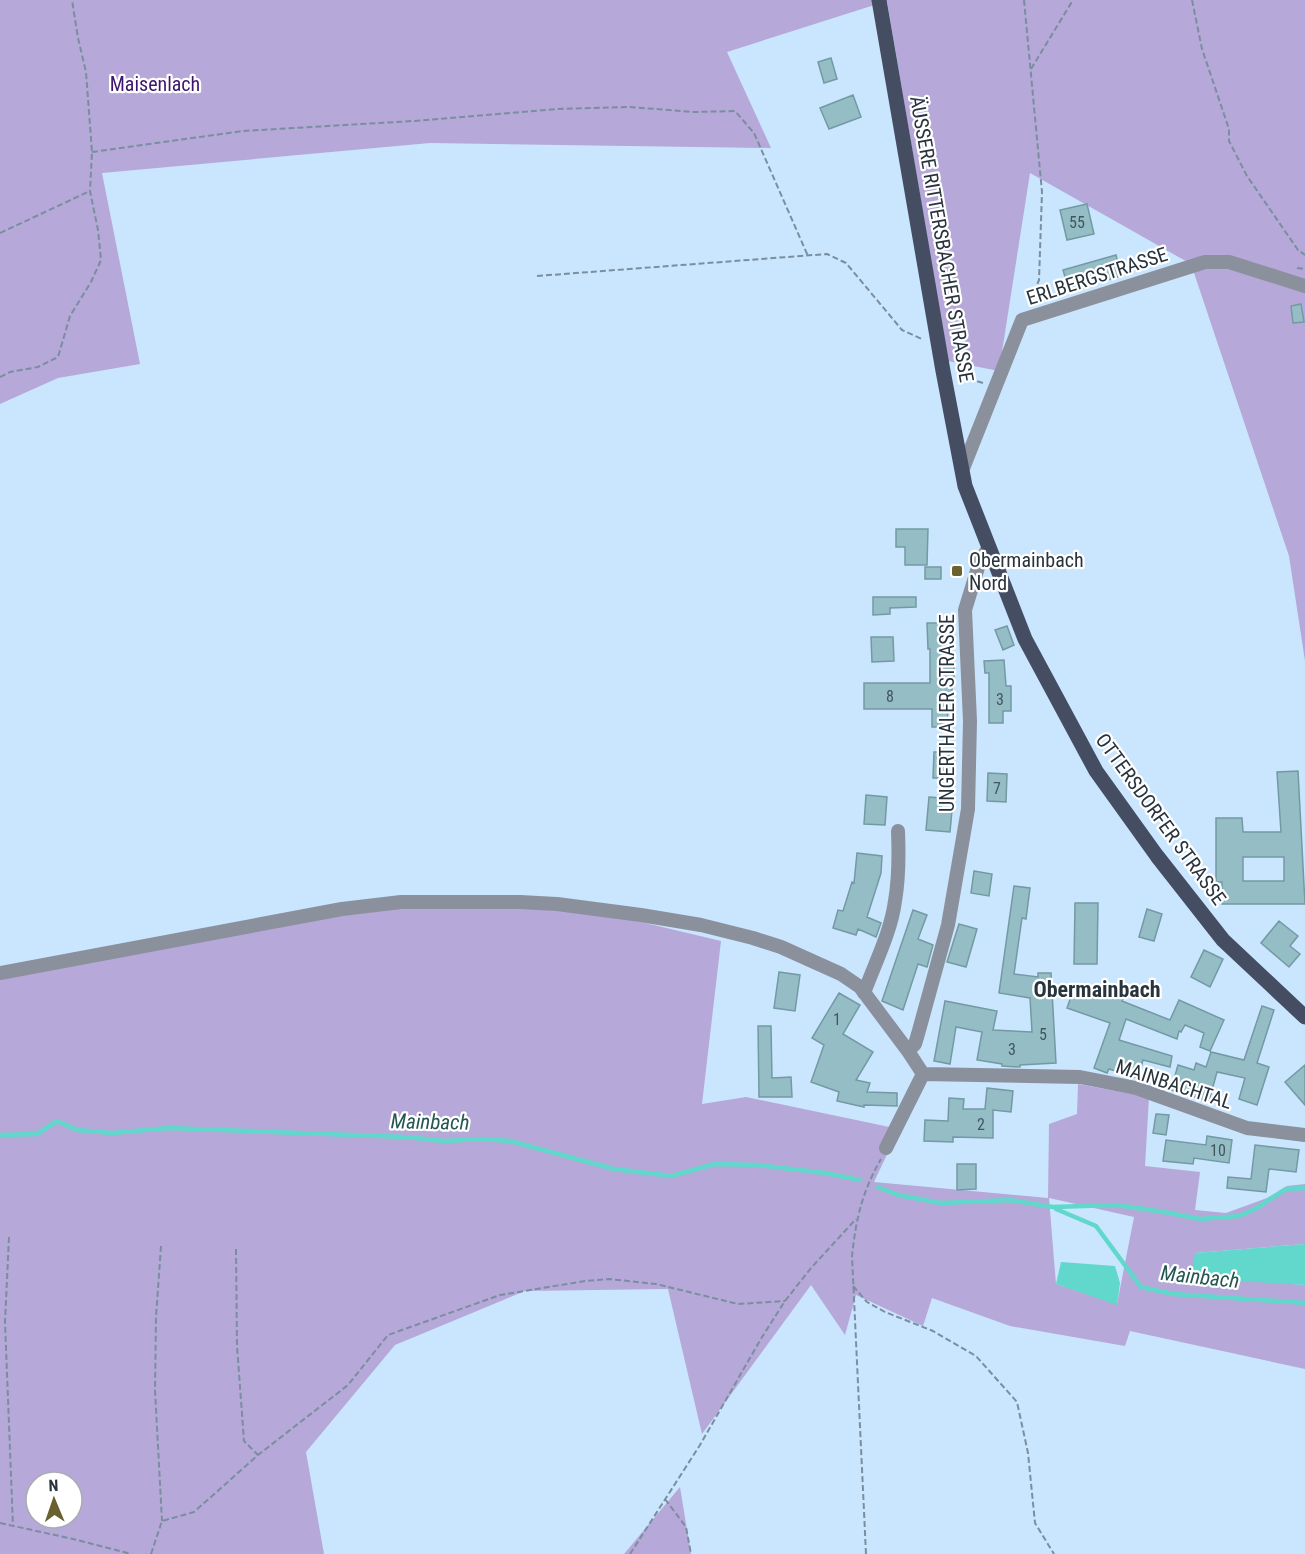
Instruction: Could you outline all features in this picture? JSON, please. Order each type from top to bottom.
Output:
[{"type":"main road","name":"ÄUSSERE RITTERSBACHER STRASSE","points":[[879,0],[942,371],[964,478]]},
{"type":"main road","name":"OTTERSDORFER STRASSE","points":[[964,478],[1025,639],[1096,771],[1157,856],[1223,940],[1305,1017]]},
{"type":"street","name":"ERLBERGSTRASSE","points":[[964,478],[994,386],[1022,321],[1205,262],[1229,262],[1305,286]]},
{"type":"street","name":"UNGERTHALER STRASSE","points":[[908,1052],[915,1044],[948,925],[968,809],[970,721],[966,610],[980,561],[989,548]]},
{"type":"street","points":[[864,993],[888,931],[895,902],[899,857],[898,831]]},
{"type":"street","points":[[0,973],[342,909],[401,902],[557,904],[702,926],[753,938],[790,951],[841,974],[860,987],[923,1074],[886,1148]]},
{"type":"street","name":"MAINBACHTAL","points":[[923,1074],[1080,1077],[1136,1088],[1247,1128],[1305,1135]]},
{"type":"path","points":[[0,377],[10,372],[38,367],[58,357],[70,316],[91,282],[100,260],[98,230],[90,191],[92,152],[86,72],[72,0]]},
{"type":"path","points":[[1022,321],[1039,280],[1042,192],[1024,0]]},
{"type":"path","points":[[1031,69],[1073,0]]},
{"type":"path","points":[[1192,0],[1202,49],[1229,129],[1229,141],[1247,176],[1298,250],[1305,255]]},
{"type":"path","points":[[92,152],[243,131],[413,121],[557,109],[630,107],[694,112],[735,111],[754,133],[808,256]]},
{"type":"path","points":[[0,232],[90,191]]},
{"type":"path","points":[[537,276],[827,254],[846,263],[902,330],[927,341]]},
{"type":"path","points":[[942,371],[994,386]]},
{"type":"path","points":[[866,1554],[852,1256],[856,1219],[866,1190],[886,1148]]},
{"type":"path","points":[[630,1554],[716,1418],[785,1301],[811,1268],[856,1219]]},
{"type":"path","points":[[9,1238],[5,1322],[13,1527]]},
{"type":"path","points":[[151,1554],[162,1521],[155,1390],[156,1317],[161,1246]]},
{"type":"path","points":[[236,1249],[237,1346],[244,1441],[258,1455]]},
{"type":"path","points":[[162,1521],[194,1512],[258,1455],[348,1385],[388,1335],[500,1295],[585,1281],[609,1280],[656,1284],[738,1304],[785,1301]]},
{"type":"path","points":[[853,1286],[867,1302],[885,1312],[933,1331],[976,1356],[1017,1402],[1028,1453],[1035,1523],[1054,1554]]},
{"type":"path","points":[[665,1499],[687,1527],[691,1554]]},
{"type":"path","points":[[0,1523],[131,1554]]},
{"type":"green space","name":"Maisenlach","points":[[0,0],[1305,0],[1305,661],[1289,556],[1191,264],[1030,173],[999,371],[948,361],[887,1],[727,52],[771,148],[430,143],[102,173],[140,364],[58,378],[0,404]]},
{"type":"green space","points":[[381,904],[570,905],[721,941],[702,1104],[746,1097],[899,1129],[874,1182],[1048,1198],[1049,1124],[1077,1114],[1078,1084],[1149,1097],[1145,1166],[1200,1172],[1195,1210],[1226,1213],[1267,1198],[1287,1186],[1305,1184],[1305,1244],[1195,1253],[1268,1282],[1305,1285],[1305,1369],[1130,1331],[1125,1346],[1010,1326],[932,1298],[923,1326],[856,1295],[845,1335],[811,1285],[702,1434],[668,1289],[525,1291],[395,1345],[306,1452],[324,1554],[0,1554],[0,973]],"holes":[[[1049,1198],[1134,1217],[1117,1304],[1056,1284]]]},
{"type":"green space","points":[[680,1487],[691,1554],[624,1554]]},
{"type":"shaded area","points":[[1305,1244],[1305,1285],[1203,1279],[1192,1269],[1195,1253]]},
{"type":"shaded area","points":[[1061,1262],[1115,1266],[1120,1283],[1117,1305],[1056,1284]]},
{"type":"building","points":[[831,58],[837,79],[824,83],[818,62]]},
{"type":"building","points":[[853,95],[861,117],[829,129],[820,108]]},
{"type":"building","points":[[1087,204],[1094,234],[1067,240],[1060,210]]},
{"type":"building","points":[[1116,255],[1121,276],[1069,291],[1063,270]]},
{"type":"building","points":[[1301,304],[1304,322],[1293,323],[1291,306]]},
{"type":"building","points":[[896,529],[928,529],[927,565],[905,565],[905,547],[896,547]]},
{"type":"building","points":[[925,567],[941,567],[941,579],[925,579]]},
{"type":"building","points":[[873,597],[916,597],[916,607],[890,608],[890,614],[873,615]]},
{"type":"building","points":[[927,623],[951,623],[951,662],[954,662],[954,677],[952,677],[952,708],[948,708],[947,727],[932,727],[932,709],[864,709],[864,683],[930,683]]},
{"type":"building","points":[[1007,626],[1014,645],[1003,650],[995,630]]},
{"type":"building","points":[[871,637],[893,637],[894,661],[872,662]]},
{"type":"building","points":[[1004,660],[1006,686],[1011,686],[1011,711],[1003,711],[1003,723],[989,723],[989,673],[985,673],[984,661]]},
{"type":"building","points":[[934,752],[953,752],[953,778],[933,778]]},
{"type":"building","points":[[1298,771],[1305,904],[1222,904],[1222,882],[1216,882],[1216,818],[1242,818],[1243,832],[1281,832],[1277,772]],"holes":[[[1243,857],[1284,857],[1284,881],[1243,881]]]},
{"type":"building","points":[[988,773],[1007,774],[1006,802],[987,801]]},
{"type":"building","points":[[866,795],[887,797],[885,825],[864,824]]},
{"type":"building","points":[[929,797],[941,798],[941,809],[952,810],[950,832],[926,830]]},
{"type":"building","points":[[857,853],[882,856],[881,873],[867,917],[881,923],[876,937],[858,929],[856,935],[833,928],[838,910],[843,911],[852,882],[854,883]]},
{"type":"building","points":[[974,871],[992,874],[989,896],[971,893]]},
{"type":"building","points":[[1014,886],[1030,888],[1026,919],[1022,918],[1014,974],[1038,977],[1038,973],[1051,973],[1056,1063],[1020,1065],[1020,1067],[1002,1066],[1002,1064],[977,1060],[982,1032],[956,1027],[950,1064],[934,1061],[945,1001],[997,1011],[993,1030],[1032,1032],[1030,998],[999,993]]},
{"type":"building","points":[[1075,903],[1098,903],[1097,964],[1074,964]]},
{"type":"building","points":[[1147,909],[1162,914],[1154,941],[1139,937]]},
{"type":"building","points":[[913,910],[927,915],[918,939],[933,945],[927,967],[918,964],[903,1010],[882,1001]]},
{"type":"building","points":[[1279,921],[1298,936],[1290,946],[1300,954],[1289,967],[1261,943]]},
{"type":"building","points":[[959,924],[977,929],[966,967],[947,962]]},
{"type":"building","points":[[1204,950],[1223,959],[1210,987],[1191,977]]},
{"type":"building","points":[[779,972],[800,975],[795,1011],[774,1008]]},
{"type":"building","points":[[1105,983],[1126,990],[1122,1001],[1170,1020],[1179,1000],[1224,1020],[1210,1051],[1200,1047],[1204,1033],[1185,1025],[1181,1032],[1179,1031],[1177,1039],[1126,1019],[1119,1040],[1172,1056],[1170,1067],[1143,1060],[1138,1078],[1109,1069],[1107,1073],[1094,1068],[1110,1023],[1067,1008],[1074,988],[1100,998]]},
{"type":"building","points":[[839,993],[860,1005],[843,1034],[873,1052],[856,1080],[870,1083],[867,1092],[897,1093],[897,1106],[864,1105],[864,1107],[837,1101],[839,1092],[811,1082],[824,1045],[812,1038]]},
{"type":"building","points":[[1262,1006],[1274,1010],[1257,1063],[1269,1067],[1257,1105],[1239,1099],[1245,1078],[1217,1072],[1209,1101],[1171,1090],[1178,1065],[1194,1070],[1196,1063],[1206,1067],[1211,1052],[1244,1060]]},
{"type":"building","points":[[758,1026],[771,1026],[772,1078],[791,1077],[792,1097],[759,1097]]},
{"type":"building","points":[[1305,1065],[1305,1105],[1285,1082]]},
{"type":"building","points":[[987,1088],[1013,1091],[1011,1112],[993,1110],[993,1138],[953,1137],[953,1142],[924,1141],[925,1120],[948,1121],[949,1098],[964,1099],[963,1109],[985,1109]]},
{"type":"building","points":[[1156,1114],[1169,1115],[1166,1135],[1153,1133]]},
{"type":"building","points":[[1207,1136],[1232,1140],[1229,1163],[1194,1158],[1193,1164],[1163,1161],[1166,1140],[1206,1145]]},
{"type":"building","points":[[1255,1145],[1299,1150],[1296,1172],[1269,1169],[1266,1192],[1227,1188],[1228,1177],[1251,1179]]},
{"type":"building","points":[[957,1164],[976,1164],[976,1189],[957,1190]]},
{"type":"waterway","name":"Mainbach","points":[[0,1135],[37,1134],[57,1121],[77,1130],[112,1133],[169,1128],[405,1137],[444,1141],[483,1139],[510,1141],[614,1169],[671,1176],[715,1164],[758,1165],[825,1173],[860,1180]]},
{"type":"waterway","name":"Mainbach","points":[[878,1187],[898,1195],[941,1203],[1010,1200],[1053,1207],[1116,1205],[1200,1219],[1239,1216],[1255,1209],[1286,1189],[1305,1188]]},
{"type":"waterway","name":"Mainbach","points":[[1056,1209],[1096,1226],[1141,1287],[1173,1294],[1305,1303]]},
{"type":"place","name":"Obermainbach Nord","points":[[957,571]]},
{"type":"district","name":"Obermainbach","points":[[1097,989]]}]
